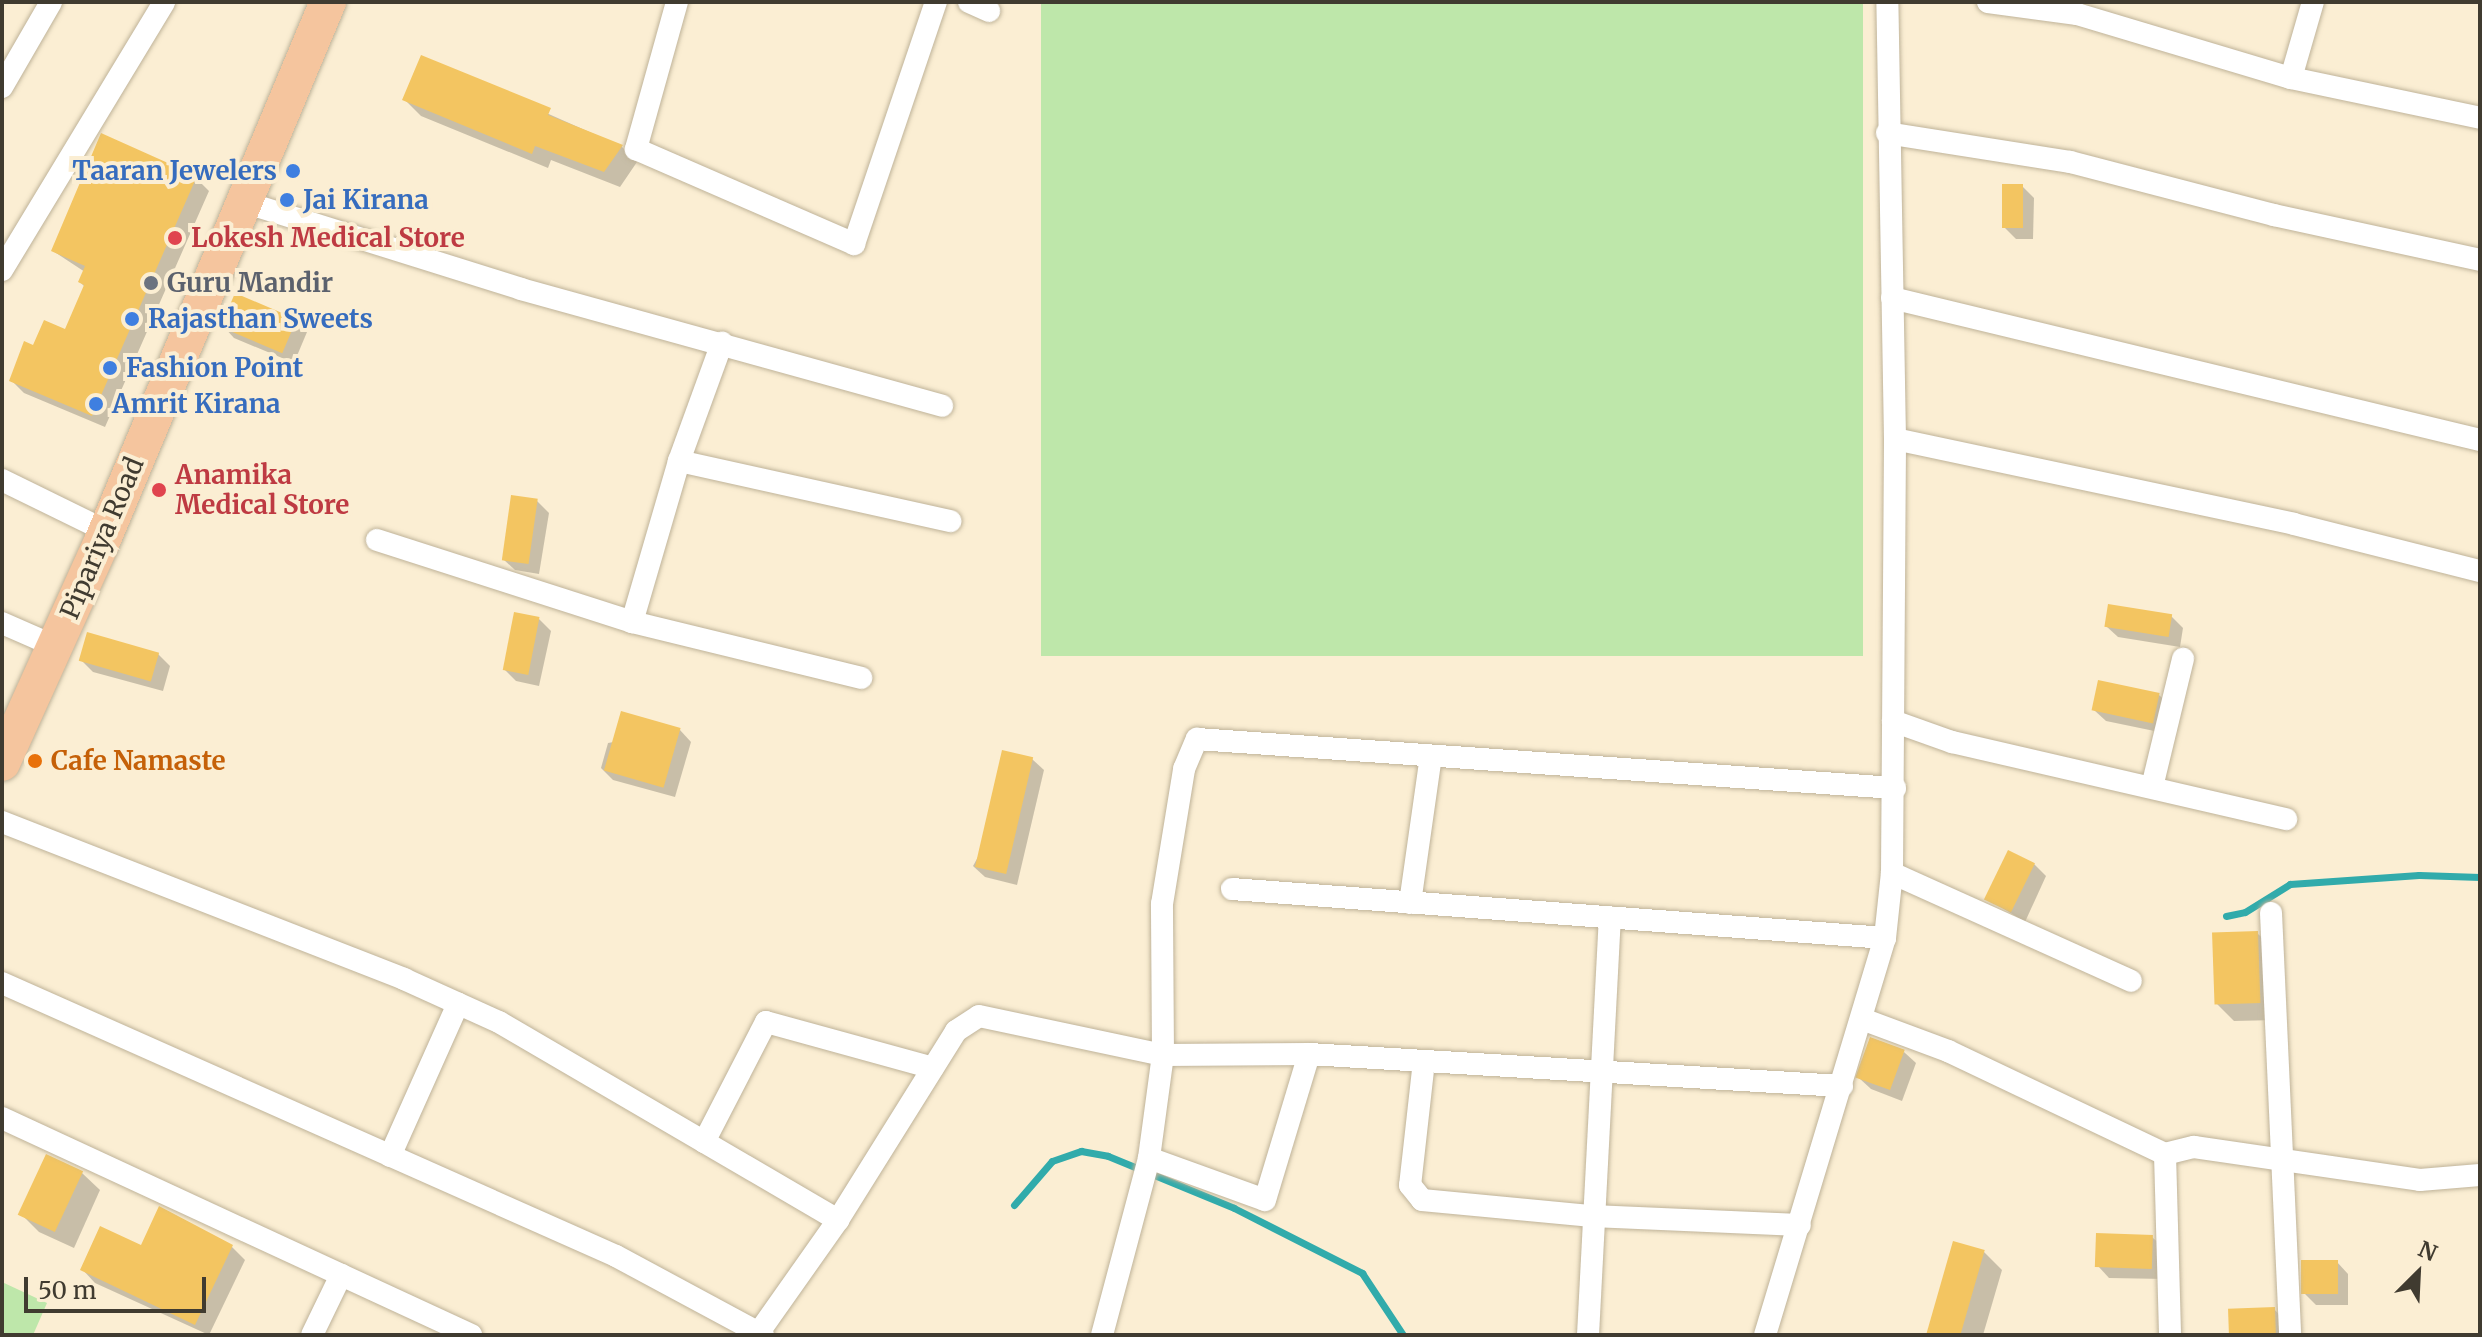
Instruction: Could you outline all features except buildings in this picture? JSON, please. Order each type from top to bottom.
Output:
[{"type":"main road","name":"Pipariya Road","points":[[2,727],[92,524],[312,2]]},
{"type":"main road","name":"Pipariya Road","points":[[2,763],[328,2]]},
{"type":"street","points":[[2,87],[51,2]]},
{"type":"street","points":[[2,270],[164,2]]},
{"type":"street","points":[[677,2],[636,149],[854,244],[936,2]]},
{"type":"street","points":[[1765,1335],[1885,938],[1892,873],[1895,788],[1895,439],[1887,2]]},
{"type":"street","points":[[1988,2],[2077,14],[2291,78],[2480,118]]},
{"type":"street","points":[[2291,78],[2313,2]]},
{"type":"street","points":[[1887,133],[2070,162],[2274,215],[2480,260]]},
{"type":"street","points":[[244,202],[521,289],[942,406]]},
{"type":"street","points":[[1892,298],[2480,440]]},
{"type":"street","points":[[632,622],[679,461],[722,343]]},
{"type":"street","points":[[1895,439],[2294,524],[2480,571]]},
{"type":"street","points":[[679,461],[950,521]]},
{"type":"street","points":[[2,480],[92,524]]},
{"type":"street","points":[[377,540],[632,622],[861,678]]},
{"type":"street","points":[[2,623],[41,640]]},
{"type":"street","points":[[2152,787],[2183,659]]},
{"type":"street","points":[[1893,721],[1952,742],[2286,819]]},
{"type":"street","points":[[1102,1335],[1148,1159],[1163,1055],[1162,904],[1184,769],[1197,739],[1895,788]]},
{"type":"street","points":[[1410,903],[1431,756]]},
{"type":"street","points":[[2,822],[458,1004],[838,1220]]},
{"type":"street","points":[[1892,873],[2131,981]]},
{"type":"street","points":[[1232,889],[1885,938]]},
{"type":"street","points":[[2271,913],[2290,1335]]},
{"type":"street","points":[[1588,1335],[1610,918]]},
{"type":"street","points":[[2,983],[616,1256],[760,1334],[838,1220],[956,1031],[979,1016],[1163,1055],[1309,1054],[1601,1068],[1842,1086]]},
{"type":"street","points":[[390,1156],[458,1004]]},
{"type":"street","points":[[1862,1019],[1948,1051],[2165,1154],[2194,1147],[2282,1157],[2420,1180],[2480,1175]]},
{"type":"street","points":[[704,1142],[766,1022],[933,1068]]},
{"type":"street","points":[[1148,1159],[1265,1200],[1309,1054]]},
{"type":"street","points":[[1424,1061],[1410,1185],[1417,1197],[1592,1216],[1800,1225]]},
{"type":"street","points":[[2,1118],[471,1335]]},
{"type":"street","points":[[2165,1154],[2170,1335]]},
{"type":"street","points":[[312,1335],[341,1275]]},
{"type":"green space","points":[[1041,2],[1863,2],[1863,656],[1041,656]]},
{"type":"green space","points":[[2,1282],[47,1303],[33,1335],[2,1335]]},
{"type":"waterway","points":[[2226,916],[2245,912],[2290,884],[2419,875],[2480,877]]},
{"type":"waterway","points":[[1014,1205],[1052,1161],[1081,1151],[1108,1156],[1234,1208],[1362,1273],[1403,1335]]},
{"type":"place","name":"Taaran Jewelers","points":[[293,171]]},
{"type":"place","name":"Jai Kirana","points":[[287,200]]},
{"type":"place","name":"Lokesh Medical Store","points":[[175,238]]},
{"type":"place","name":"Guru Mandir","points":[[151,283]]},
{"type":"place","name":"Rajasthan Sweets","points":[[132,319]]},
{"type":"place","name":"Fashion Point","points":[[110,368]]},
{"type":"place","name":"Amrit Kirana","points":[[96,404]]},
{"type":"place","name":"Anamika Medical Store","points":[[159,490]]},
{"type":"place","name":"Cafe Namaste","points":[[35,761]]}]
